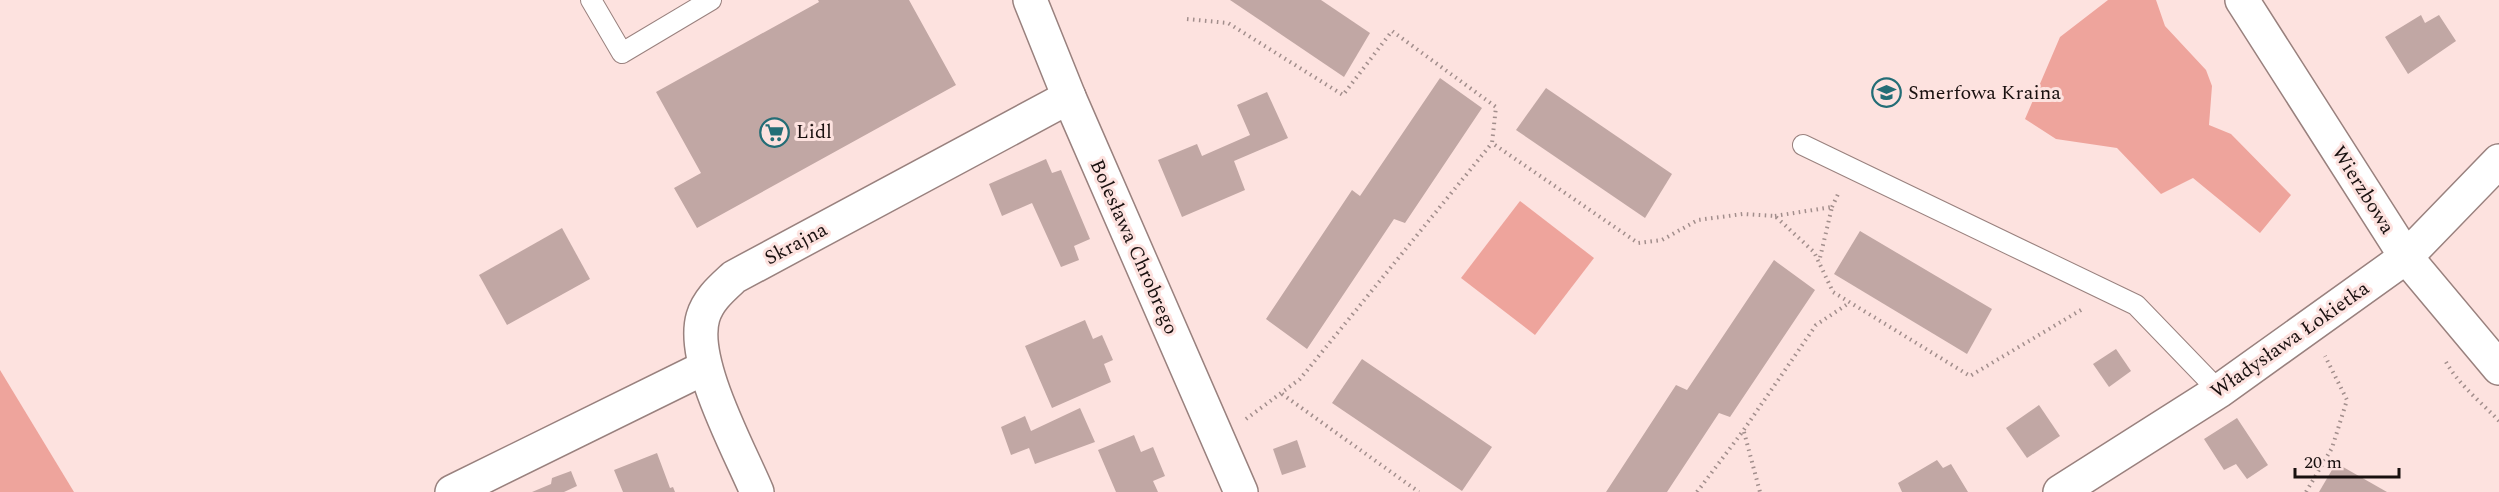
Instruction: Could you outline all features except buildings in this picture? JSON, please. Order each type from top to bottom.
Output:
[{"type":"street","name":"Bolesława Chrobrego","points":[[1030,0],[1069,97],[1241,492]]},
{"type":"street","name":"Wierzbowa","points":[[2242,0],[2406,257],[2499,368]]},
{"type":"street","name":"Skrajna","points":[[757,492],[704,368],[699,333],[703,315],[712,298],[734,277],[1069,97]]},
{"type":"street","name":"Władysława Łokietka","points":[[2060,492],[2220,391],[2406,257],[2499,161]]},
{"type":"street","points":[[452,492],[704,368]]},
{"type":"lane","points":[[591,0],[622,53],[711,0]]},
{"type":"lane","points":[[1803,145],[2136,305],[2220,391]]},
{"type":"path","points":[[1187,19],[1228,22],[1343,95],[1392,31],[1496,107],[1492,143],[1307,371],[1282,394],[1234,427],[1215,434]]},
{"type":"path","points":[[1492,143],[1638,243],[1662,240],[1698,220],[1743,214],[1775,216],[1832,207],[1819,262]]},
{"type":"path","points":[[1775,216],[1814,252],[1833,292],[1970,375],[2075,311],[2122,298]]},
{"type":"path","points":[[1696,492],[1743,431],[1816,325],[1849,303]]},
{"type":"path","points":[[2306,492],[2332,448],[2347,400],[2308,327]]},
{"type":"path","points":[[1282,394],[1419,492]]},
{"type":"path","points":[[1743,431],[1760,492]]},
{"type":"shaded area","points":[[2108,0],[2156,0],[2165,26],[2206,70],[2212,86],[2209,125],[2231,134],[2291,195],[2260,233],[2193,178],[2161,194],[2117,148],[2056,139],[2025,119],[2060,37]]},
{"type":"shaded area","points":[[1520,201],[1594,258],[1535,335],[1461,278]]},
{"type":"shaded area","points":[[0,370],[74,492],[0,492]]},
{"type":"place","name":"Smerfowa Kraina","points":[[1887,93]]},
{"type":"place","name":"Lidl","points":[[775,132]]}]
